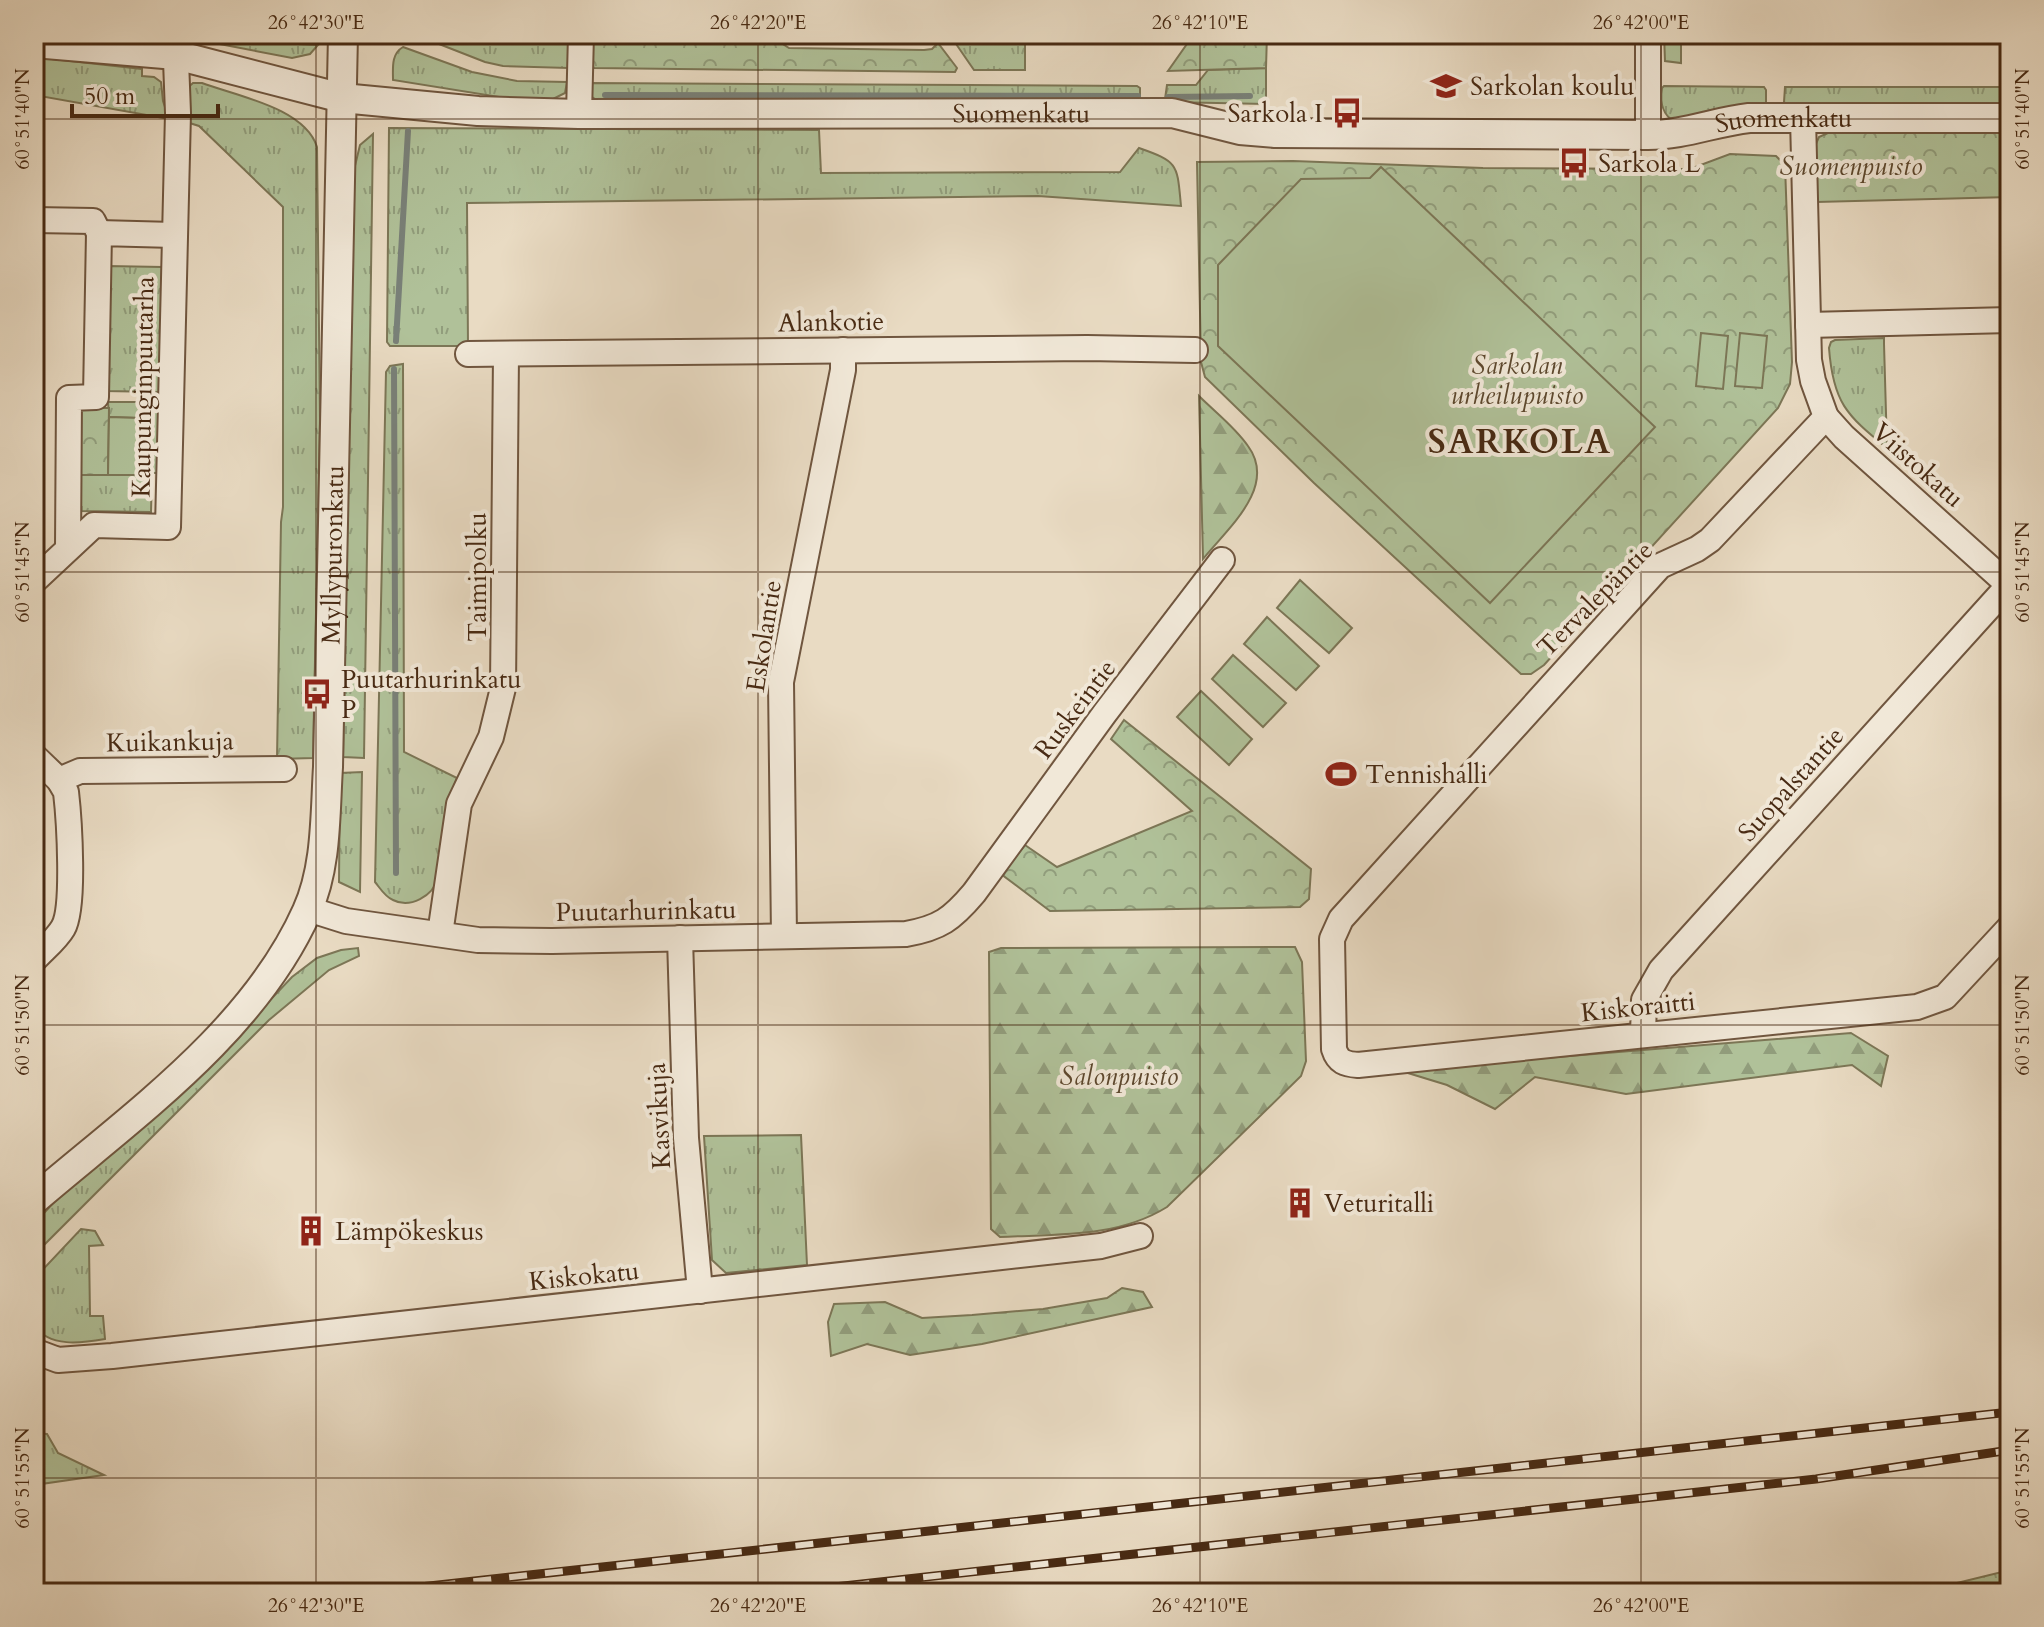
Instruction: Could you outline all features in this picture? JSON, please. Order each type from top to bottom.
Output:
[{"type":"street","name":"Myllypuronkatu","points":[[34,1200],[207,1048],[270,974],[308,909],[322,853],[328,767],[343,34]]},
{"type":"street","points":[[579,114],[581,34]]},
{"type":"street","points":[[1648,34],[1648,135]]},
{"type":"street","name":"Suomenkatu","points":[[34,43],[175,44],[342,98],[478,111],[579,114],[1153,113],[1188,116],[1240,130],[1275,133],[1648,135],[1681,134],[1729,120],[1749,118],[2010,118]]},
{"type":"street","name":"Kaupunginpuutarha","points":[[34,581],[94,525],[168,527],[178,113],[175,44]]},
{"type":"street","points":[[1803,118],[1808,325],[1813,381],[1826,417]]},
{"type":"street","points":[[34,220],[93,221],[99,233],[174,235]]},
{"type":"street","name":"Kaupunginpuutarha","points":[[68,547],[69,398],[96,397],[99,233]]},
{"type":"street","points":[[1808,325],[2010,320]]},
{"type":"street","name":"Eskolantie","points":[[784,936],[781,682],[843,370],[843,350]]},
{"type":"street","name":"Alankotie","points":[[468,354],[1195,350]]},
{"type":"street","name":"Taimipolku","points":[[440,934],[459,804],[491,737],[503,688],[506,354]]},
{"type":"street","name":"Viistokatu","points":[[1826,417],[1844,437],[2010,585]]},
{"type":"street","name":"Tervalepäntie","points":[[1337,1058],[1334,1049],[1332,939],[1341,919],[1660,566],[1710,540],[1826,417]]},
{"type":"street","name":"Ruskeintie","points":[[974,893],[1105,713],[1222,560]]},
{"type":"street","name":"Suopalstantie","points":[[1643,1035],[1644,1000],[1661,970],[2010,585]]},
{"type":"street","points":[[34,756],[59,780],[66,792],[69,909],[62,930],[34,960]]},
{"type":"street","name":"Kuikankuja","points":[[59,780],[80,771],[284,769]]},
{"type":"street","name":"Puutarhurinkatu","points":[[308,909],[346,921],[478,940],[906,934],[938,926],[955,915],[974,893]]},
{"type":"street","name":"Kiskoraitti","points":[[1337,1058],[1345,1064],[1358,1065],[1917,1007],[1945,997],[2010,927]]},
{"type":"street","name":"Kasvikuja","points":[[680,938],[686,1138],[700,1291]]},
{"type":"street","name":"Kiskokatu","points":[[34,1351],[58,1360],[80,1359],[1101,1246],[1140,1236]]},
{"type":"green space","points":[[193,34],[260,34],[298,44],[318,45],[310,54],[292,58],[204,41]]},
{"type":"green space","points":[[568,34],[568,68],[503,66],[416,35]]},
{"type":"green space","points":[[954,34],[1025,34],[1025,70],[974,70],[954,41]]},
{"type":"green space","points":[[1194,34],[1267,34],[1266,68],[1168,71]]},
{"type":"green space","points":[[1664,34],[1681,34],[1681,63],[1665,61]]},
{"type":"green space","points":[[605,39],[778,41],[789,48],[924,50],[932,49],[938,43],[957,68],[955,72],[594,68],[589,63],[592,44]]},
{"type":"green space","points":[[403,47],[472,72],[517,81],[567,82],[565,93],[551,100],[530,102],[393,80],[395,57]]},
{"type":"green space","points":[[34,57],[142,69],[142,76],[154,77],[161,82],[169,119],[34,95]]},
{"type":"green space","points":[[1266,68],[1266,104],[1167,102],[1165,99],[1167,85],[1196,85],[1208,70]]},
{"type":"green space","points":[[193,83],[202,83],[285,113],[299,122],[317,147],[320,419],[313,758],[277,759],[283,507],[283,207],[199,126],[183,121],[185,90]]},
{"type":"green space","points":[[589,83],[1137,86],[1140,88],[1140,100],[598,101],[592,97]]},
{"type":"green space","points":[[1664,86],[1764,87],[1766,104],[1676,122],[1663,108],[1661,93]]},
{"type":"green space","points":[[1785,87],[2010,87],[2010,106],[1787,105],[1784,102]]},
{"type":"green space","points":[[389,128],[819,130],[821,173],[1120,172],[1139,148],[1162,157],[1174,166],[1181,206],[1038,196],[467,203],[468,346],[390,346],[387,342]]},
{"type":"green space","name":"Suomenpuisto","points":[[1830,132],[2010,133],[2010,197],[1817,202],[1815,146],[1819,137]]},
{"type":"green space","points":[[373,134],[364,758],[343,757],[354,170],[360,145]]},
{"type":"green space","name":"Sarkolan urheilupuisto","points":[[1730,154],[1776,156],[1785,165],[1792,362],[1790,384],[1778,408],[1544,665],[1531,674],[1521,674],[1314,483],[1205,377],[1201,362],[1197,162],[1690,169]]},
{"type":"green space","points":[[1381,167],[1655,427],[1490,603],[1218,346],[1218,265],[1301,179],[1370,178]]},
{"type":"green space","points":[[107,266],[162,267],[160,392],[105,391]]},
{"type":"green space","points":[[1701,333],[1728,336],[1723,389],[1696,386]]},
{"type":"green space","points":[[1740,333],[1767,336],[1762,388],[1735,386]]},
{"type":"green space","points":[[1884,338],[1887,448],[1861,426],[1844,406],[1834,382],[1829,348],[1835,340]]},
{"type":"green space","points":[[403,364],[404,752],[457,778],[438,878],[426,895],[406,903],[390,899],[375,882],[386,372],[390,366]]},
{"type":"green space","points":[[1199,396],[1248,446],[1256,461],[1257,477],[1246,507],[1203,559]]},
{"type":"green space","points":[[108,402],[160,402],[160,473],[152,473],[151,512],[78,511],[78,475],[138,475],[139,418],[109,417]]},
{"type":"green space","points":[[78,408],[109,408],[108,475],[78,475]]},
{"type":"green space","points":[[109,417],[139,418],[139,475],[108,475]]},
{"type":"green space","points":[[1300,580],[1352,628],[1329,653],[1277,608]]},
{"type":"green space","points":[[1267,617],[1319,666],[1296,690],[1244,644]]},
{"type":"green space","points":[[1233,655],[1286,703],[1263,727],[1212,679]]},
{"type":"green space","points":[[1201,691],[1252,739],[1229,765],[1177,717]]},
{"type":"green space","points":[[1124,720],[1311,869],[1309,899],[1300,907],[1050,911],[1001,874],[1025,845],[1057,867],[1192,811],[1111,739]]},
{"type":"green space","points":[[362,772],[360,892],[339,882],[340,773]]},
{"type":"green space","name":"Salonpuisto","points":[[1295,947],[1302,962],[1306,1061],[1301,1076],[1167,1207],[1128,1224],[1086,1232],[1000,1237],[991,1229],[989,952],[1001,948]]},
{"type":"green space","points":[[358,948],[359,956],[329,970],[269,1020],[34,1255],[34,1224],[55,1201],[187,1088],[292,977],[317,958]]},
{"type":"green space","points":[[1851,1033],[1888,1056],[1881,1086],[1852,1065],[1626,1094],[1535,1077],[1495,1109],[1447,1085],[1398,1070]]},
{"type":"green space","points":[[801,1135],[807,1265],[726,1273],[712,1260],[704,1136]]},
{"type":"green space","points":[[81,1229],[95,1231],[103,1245],[89,1246],[90,1316],[103,1316],[105,1339],[57,1341],[34,1325],[34,1279]]},
{"type":"green space","points":[[1122,1288],[1143,1292],[1152,1307],[982,1344],[910,1355],[867,1344],[831,1356],[828,1322],[834,1304],[885,1302],[922,1318],[1043,1309],[1107,1298]]},
{"type":"green space","points":[[34,1433],[47,1434],[58,1453],[104,1475],[34,1485]]},
{"type":"green space","points":[[2010,1570],[2010,1593],[1916,1593]]},
{"type":"waterway","points":[[605,95],[1138,96]]},
{"type":"waterway","points":[[1168,97],[1250,96]]},
{"type":"waterway","points":[[396,341],[408,131]]},
{"type":"waterway","points":[[394,369],[396,873]]},
{"type":"railway","points":[[366,1593],[2010,1412]]},
{"type":"railway","points":[[780,1593],[1816,1479],[2010,1450]]},
{"type":"place","name":"Sarkolan koulu","points":[[1446,86]]},
{"type":"place","name":"Sarkola I","points":[[1347,113]]},
{"type":"place","name":"Sarkola L","points":[[1574,163]]},
{"type":"place","name":"Puutarhurinkatu P","points":[[317,694]]},
{"type":"place","name":"Tennishalli","points":[[1341,774]]},
{"type":"place","name":"Veturitalli","points":[[1300,1203]]},
{"type":"place","name":"Lämpökeskus","points":[[311,1231]]},
{"type":"district","name":"SARKOLA","points":[[1520,442]]}]
